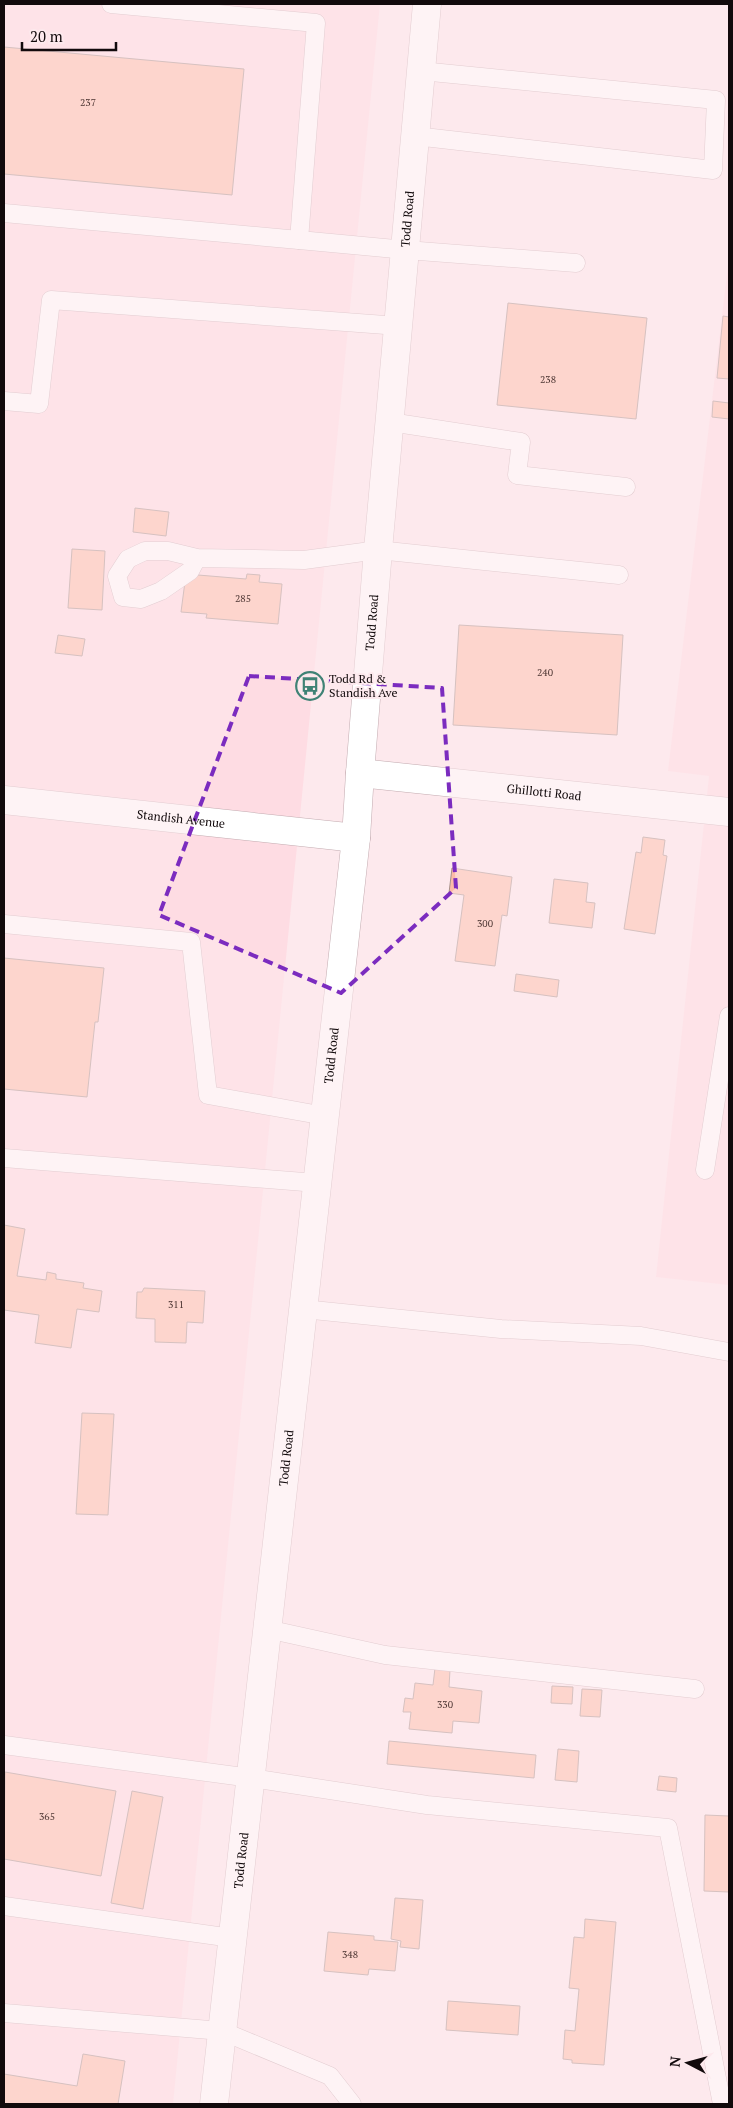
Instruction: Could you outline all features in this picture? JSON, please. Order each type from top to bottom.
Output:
[{"type":"main road","name":"Todd Road","points":[[214,2104],[356,838],[378,550],[427,4]]},
{"type":"main road","name":"Ghillotti Road","points":[[360,773],[729,812]]},
{"type":"main road","name":"Standish Avenue","points":[[4,800],[356,838]]},
{"type":"lane","points":[[111,4],[316,23],[299,240]]},
{"type":"lane","points":[[416,136],[713,170],[716,100],[421,71]]},
{"type":"lane","points":[[4,213],[406,250],[576,263]]},
{"type":"lane","points":[[4,401],[39,404],[51,300],[399,326]]},
{"type":"lane","points":[[390,422],[521,442],[517,476],[626,487]]},
{"type":"lane","points":[[197,558],[304,560],[378,550],[619,575]]},
{"type":"lane","points":[[4,924],[191,942],[208,1095],[325,1116]]},
{"type":"lane","points":[[706,1170],[729,1016]]},
{"type":"lane","points":[[4,1158],[318,1183]]},
{"type":"lane","points":[[303,1308],[502,1329],[641,1336],[729,1352]]},
{"type":"lane","points":[[268,1629],[385,1656],[695,1689]]},
{"type":"lane","points":[[4,1745],[251,1778],[428,1805],[668,1828],[722,2104]]},
{"type":"lane","points":[[4,1906],[232,1938]]},
{"type":"lane","points":[[4,2012],[222,2031],[330,2076],[352,2104]]},
{"type":"highlighted area","points":[[249,676],[442,688],[456,888],[341,993],[159,915]]},
{"type":"shaded area","points":[[4,4],[380,4],[173,2104],[4,2104]]},
{"type":"shaded area","points":[[729,257],[729,1285],[656,1277],[709,776],[668,771]]},
{"type":"building","points":[[4,47],[244,69],[232,195],[4,174]]},
{"type":"building","points":[[508,303],[647,318],[636,419],[497,405]]},
{"type":"building","points":[[723,316],[729,317],[729,379],[717,378]]},
{"type":"building","points":[[713,401],[729,403],[729,419],[712,417]]},
{"type":"building","points":[[135,508],[169,512],[166,536],[133,532]]},
{"type":"building","points":[[72,549],[105,551],[102,610],[68,608]]},
{"type":"building","points":[[186,574],[246,579],[247,574],[260,575],[259,582],[282,584],[278,624],[206,618],[207,614],[181,612]]},
{"type":"building","points":[[459,625],[623,635],[617,735],[453,725]]},
{"type":"building","points":[[58,635],[85,639],[82,656],[55,653]]},
{"type":"building","points":[[643,837],[665,840],[663,855],[667,856],[655,934],[624,929],[636,852],[641,853]]},
{"type":"building","points":[[452,868],[512,877],[507,916],[502,915],[495,966],[455,961],[464,895],[449,893]]},
{"type":"building","points":[[554,879],[588,883],[586,902],[595,903],[592,928],[549,923]]},
{"type":"building","points":[[4,958],[104,968],[98,1022],[95,1022],[87,1097],[4,1089]]},
{"type":"building","points":[[516,974],[559,980],[557,997],[514,991]]},
{"type":"building","points":[[4,1225],[25,1229],[17,1276],[46,1280],[47,1272],[56,1274],[56,1279],[84,1283],[83,1288],[102,1291],[99,1312],[77,1309],[71,1348],[35,1343],[39,1315],[4,1310]]},
{"type":"building","points":[[144,1288],[205,1291],[203,1323],[187,1322],[186,1343],[155,1342],[155,1319],[136,1318],[137,1292],[142,1292]]},
{"type":"building","points":[[82,1413],[114,1414],[108,1515],[76,1514]]},
{"type":"building","points":[[435,1668],[450,1670],[449,1687],[482,1691],[479,1723],[453,1721],[452,1733],[409,1729],[411,1712],[403,1712],[405,1698],[413,1699],[415,1683],[433,1685]]},
{"type":"building","points":[[552,1686],[573,1687],[572,1704],[551,1703]]},
{"type":"building","points":[[582,1689],[602,1690],[600,1717],[580,1716]]},
{"type":"building","points":[[389,1741],[536,1755],[534,1778],[387,1764]]},
{"type":"building","points":[[558,1749],[579,1751],[577,1782],[555,1780]]},
{"type":"building","points":[[5,1772],[116,1791],[101,1876],[4,1859]]},
{"type":"building","points":[[659,1776],[677,1778],[676,1792],[657,1790]]},
{"type":"building","points":[[132,1791],[163,1797],[143,1909],[111,1903]]},
{"type":"building","points":[[705,1815],[729,1816],[729,1892],[704,1891]]},
{"type":"building","points":[[395,1898],[423,1900],[419,1949],[400,1947],[401,1941],[391,1939]]},
{"type":"building","points":[[585,1919],[616,1922],[604,2065],[572,2063],[572,2060],[563,2059],[565,2030],[575,2031],[579,1989],[569,1988],[574,1937],[584,1938]]},
{"type":"building","points":[[328,1932],[374,1936],[374,1940],[398,1942],[395,1971],[369,1969],[368,1975],[324,1971]]},
{"type":"building","points":[[448,2001],[520,2006],[518,2035],[446,2030]]},
{"type":"building","points":[[83,2054],[125,2061],[118,2104],[4,2104],[4,2074],[77,2086]]},
{"type":"place","name":"Todd Rd & Standish Ave","points":[[310,686]]}]
